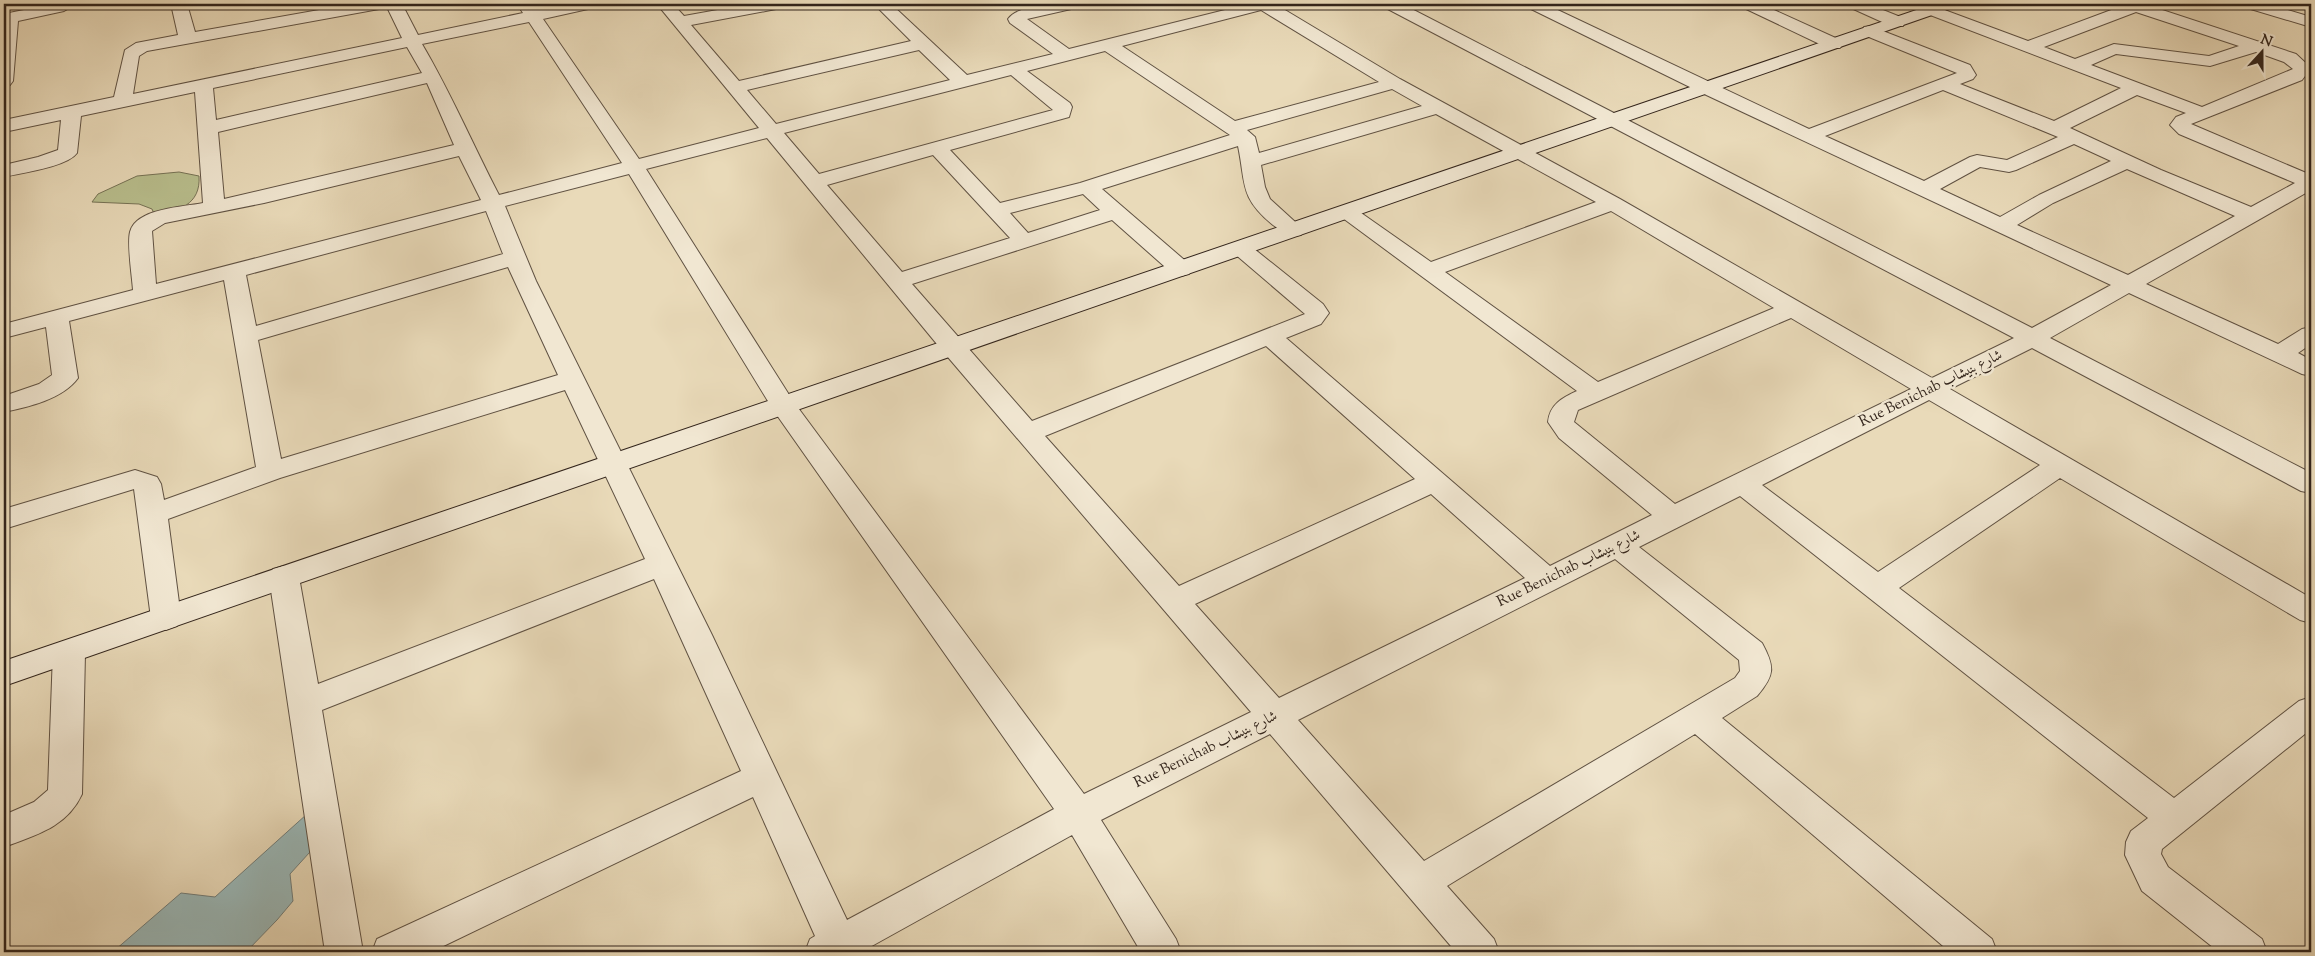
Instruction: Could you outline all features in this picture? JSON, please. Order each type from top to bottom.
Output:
[{"type":"street","points":[[4,80],[7,18],[58,8],[68,4]]},
{"type":"street","points":[[179,4],[188,40]]},
{"type":"street","points":[[123,101],[131,54],[142,47],[379,4]]},
{"type":"street","points":[[394,4],[432,76],[493,203],[515,258],[614,462],[762,777],[835,950]]},
{"type":"street","points":[[4,126],[412,41],[529,10],[591,4]]},
{"type":"street","points":[[672,13],[776,4]]},
{"type":"street","points":[[882,4],[921,44],[963,82]]},
{"type":"street","points":[[4,331],[772,130],[1264,4],[1394,83],[1613,203],[1932,388],[2311,612]]},
{"type":"street","points":[[1390,4],[1618,119],[2032,339],[2311,484]]},
{"type":"street","points":[[1533,4],[1706,88],[2003,224],[2311,369]]},
{"type":"street","points":[[1748,4],[1834,44]]},
{"type":"street","points":[[1856,4],[1897,22]]},
{"type":"street","points":[[2250,4],[2283,8],[2311,22]]},
{"type":"street","points":[[1061,5],[1022,16],[1016,20],[1066,55]]},
{"type":"street","points":[[2028,47],[2133,5],[2304,64],[2303,69],[2296,76],[2182,121],[2180,125],[2186,130],[2311,182]]},
{"type":"street","points":[[4,674],[69,653],[614,462],[1240,249],[1940,7],[2028,47],[2202,113]]},
{"type":"street","points":[[529,10],[634,166],[783,405],[1078,814],[1162,952]]},
{"type":"street","points":[[672,13],[953,347],[1480,952]]},
{"type":"street","points":[[1810,136],[1967,75],[1966,71],[1870,31]]},
{"type":"street","points":[[736,87],[921,44]]},
{"type":"street","points":[[1108,44],[1239,133],[1252,161],[1255,189],[1260,201],[1293,230]]},
{"type":"street","points":[[2075,65],[2114,49],[2210,61],[2255,47]]},
{"type":"street","points":[[814,182],[1062,113],[1063,107],[1014,69]]},
{"type":"street","points":[[208,128],[432,76]]},
{"type":"street","points":[[996,210],[1086,187],[1239,133],[1394,83]]},
{"type":"street","points":[[204,84],[214,207]]},
{"type":"street","points":[[1944,84],[2055,128],[2252,215]]},
{"type":"street","points":[[2055,128],[2136,88]]},
{"type":"street","points":[[1252,161],[1439,107]]},
{"type":"street","points":[[4,171],[44,162],[67,153],[72,111]]},
{"type":"street","points":[[1925,189],[1977,161],[2009,166],[2074,137]]},
{"type":"street","points":[[145,294],[141,231],[143,226],[156,218],[214,207],[466,148]]},
{"type":"street","points":[[938,148],[1024,241]]},
{"type":"street","points":[[2003,224],[2046,200],[2128,161]]},
{"type":"street","name":"Rue Benichab شارع بنيشاب","points":[[835,950],[1078,814],[2032,339],[2252,215],[2298,201],[2311,182]]},
{"type":"street","points":[[1086,187],[1181,269]]},
{"type":"street","points":[[1428,271],[1613,203]]},
{"type":"street","points":[[898,281],[1115,212]]},
{"type":"street","points":[[1347,212],[1595,392]]},
{"type":"street","points":[[1027,432],[1313,319],[1317,313],[1240,249]]},
{"type":"street","points":[[246,336],[515,258]]},
{"type":"street","points":[[234,271],[270,472]]},
{"type":"street","points":[[1673,517],[1568,432],[1561,422],[1562,413],[1569,404],[1595,392],[1794,308]]},
{"type":"street","points":[[4,404],[48,390],[65,378],[57,317]]},
{"type":"street","points":[[2280,354],[2311,334]]},
{"type":"street","points":[[1270,337],[1547,580]]},
{"type":"street","points":[[152,514],[270,472],[573,379]]},
{"type":"street","points":[[1877,588],[2060,464]]},
{"type":"street","points":[[4,519],[135,479],[147,484],[166,618]]},
{"type":"street","points":[[1173,601],[1434,480]]},
{"type":"street","points":[[1742,483],[2174,818]]},
{"type":"street","points":[[1420,883],[1746,687],[1758,673],[1758,664],[1751,652],[1617,545]]},
{"type":"street","points":[[304,703],[662,564]]},
{"type":"street","points":[[284,577],[304,703],[322,799],[344,952]]},
{"type":"street","points":[[4,831],[51,810],[65,794],[69,653]]},
{"type":"street","points":[[2248,952],[2155,879],[2143,855],[2144,842],[2311,710]]},
{"type":"street","points":[[1697,716],[1978,952]]},
{"type":"street","points":[[391,952],[762,777]]},
{"type":"green space","points":[[179,172],[199,176],[199,186],[192,200],[180,209],[172,212],[155,216],[152,209],[139,204],[92,202],[98,194],[137,176]]},
{"type":"water","points":[[307,814],[319,842],[290,874],[293,901],[246,952],[119,952],[115,950],[181,893],[215,897]]}]
